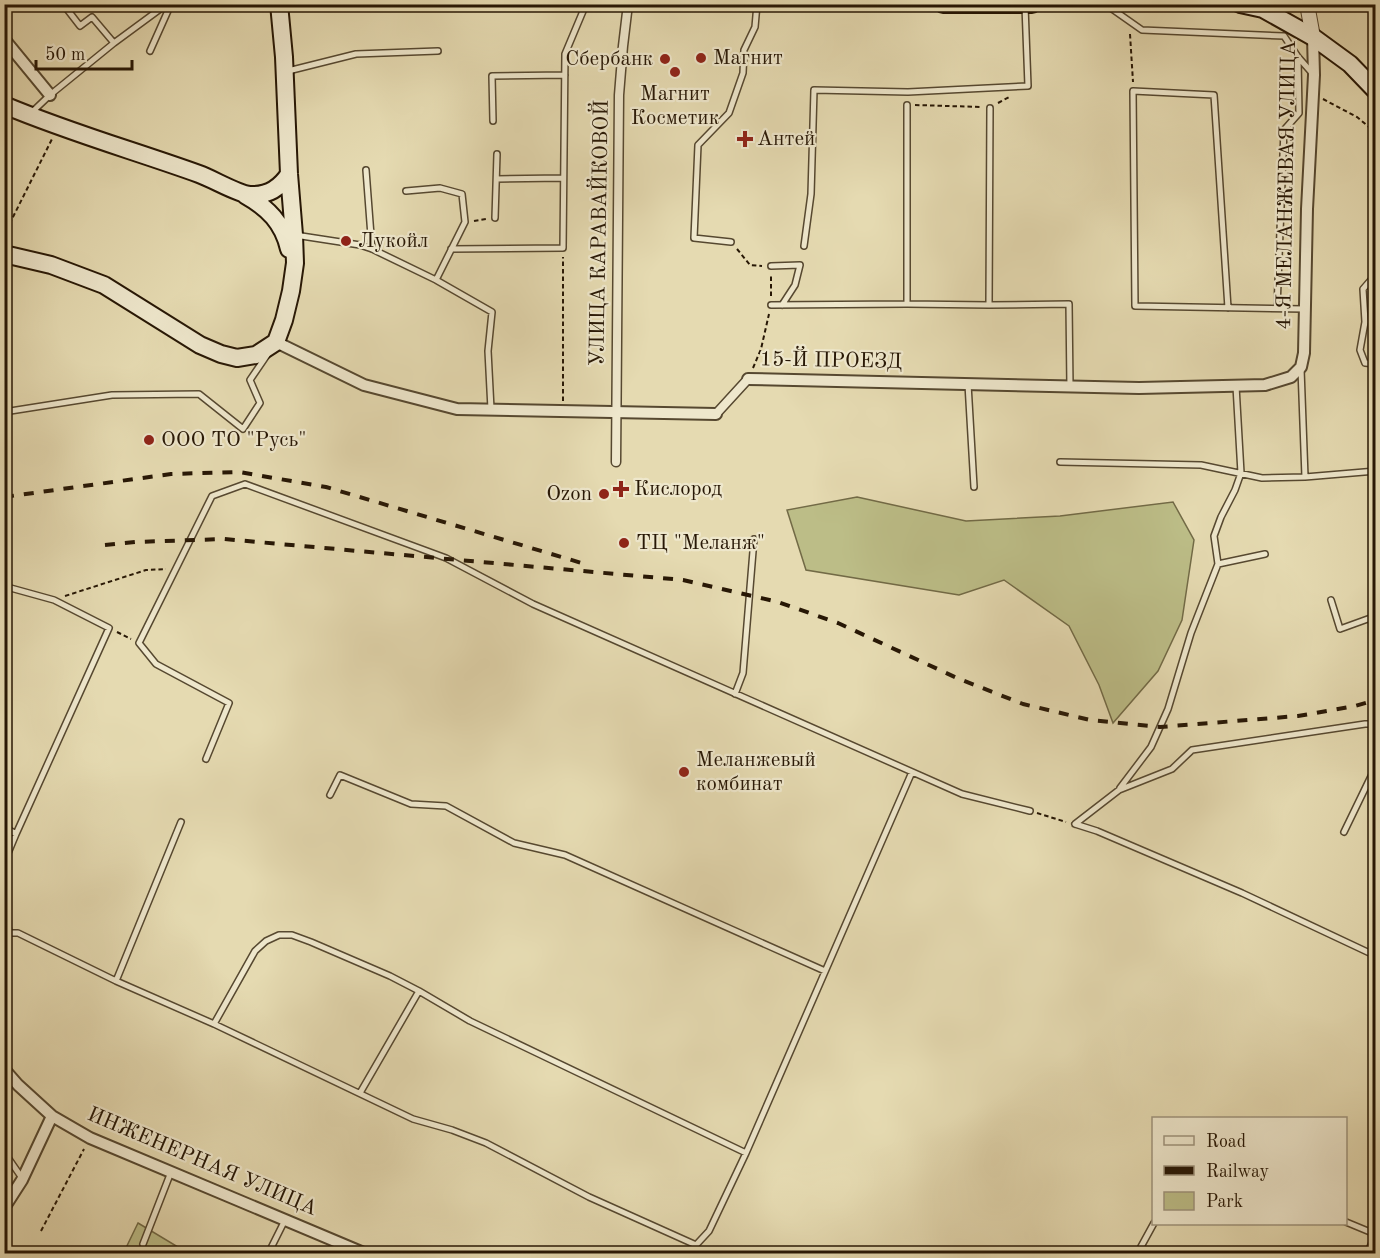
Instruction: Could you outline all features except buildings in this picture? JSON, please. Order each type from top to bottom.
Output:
[{"type":"main road","points":[[4,254],[51,265],[104,285],[190,339],[221,354],[237,358],[256,355],[276,342],[291,291],[295,263],[279,4]]},
{"type":"main road","points":[[943,4],[1032,4]]},
{"type":"main road","points":[[1240,4],[1263,9],[1313,37],[1350,64],[1375,90]]},
{"type":"main road","points":[[4,105],[207,177],[244,194],[266,208],[281,227],[288,243],[293,272]]},
{"type":"main road","points":[[244,194],[266,193],[279,186],[289,174]]},
{"type":"street","name":"УЛИЦА КАРАВАЙКОВОЙ","points":[[616,462],[619,95],[622,46],[628,4]]},
{"type":"street","name":"4-Я МЕЛАНЖЕВАЯ УЛИЦА","points":[[1301,367],[1304,353],[1306,209],[1314,75],[1313,37],[1306,4]]},
{"type":"street","points":[[4,39],[50,95]]},
{"type":"street","name":"15-Й ПРОЕЗД","points":[[276,342],[364,385],[457,408],[563,411],[716,414],[748,379],[1139,388],[1236,386],[1265,385],[1291,377],[1301,367]]},
{"type":"street","name":"ИНЖЕНЕРНАЯ УЛИЦА","points":[[4,1069],[52,1116],[90,1138],[366,1254]]},
{"type":"street","points":[[4,1208],[22,1180],[52,1116]]},
{"type":"lane","points":[[63,4],[80,26],[92,17],[114,44]]},
{"type":"lane","points":[[29,115],[50,95],[114,44],[169,4]]},
{"type":"lane","points":[[150,51],[169,4]]},
{"type":"lane","points":[[451,249],[563,248],[565,54],[586,4]]},
{"type":"lane","points":[[731,242],[694,238],[698,145],[729,113],[743,73],[744,50],[755,27],[757,4]]},
{"type":"lane","points":[[1105,4],[1142,30],[1284,36],[1314,75]]},
{"type":"lane","points":[[804,246],[811,194],[814,90],[908,92],[1028,86],[1025,5]]},
{"type":"lane","points":[[284,72],[356,54],[438,51]]},
{"type":"lane","points":[[1277,308],[1284,130],[1299,114],[1298,57]]},
{"type":"lane","points":[[493,121],[492,76],[565,75]]},
{"type":"lane","points":[[1228,308],[1214,94],[1133,91],[1135,306],[1228,308],[1277,308],[1305,309]]},
{"type":"lane","points":[[907,304],[908,105]]},
{"type":"lane","points":[[989,306],[990,108]]},
{"type":"lane","points":[[495,218],[497,154]]},
{"type":"lane","points":[[366,170],[372,249]]},
{"type":"lane","points":[[497,179],[563,178]]},
{"type":"lane","points":[[406,190],[440,188],[462,194],[465,222],[435,280]]},
{"type":"lane","points":[[294,235],[360,245],[372,249],[435,280],[492,312],[488,351],[491,409]]},
{"type":"lane","points":[[771,266],[800,265],[795,285],[782,305]]},
{"type":"lane","points":[[1376,274],[1363,289],[1365,322],[1360,350],[1365,363],[1376,364]]},
{"type":"lane","points":[[771,306],[1069,304],[1070,387]]},
{"type":"lane","points":[[4,412],[112,395],[199,394],[243,429],[260,403],[250,380],[276,342]]},
{"type":"lane","points":[[1301,367],[1305,477]]},
{"type":"lane","points":[[968,384],[974,487]]},
{"type":"lane","points":[[1075,824],[1119,789],[1151,747],[1168,709],[1191,633],[1218,564],[1214,536],[1235,490],[1240,473],[1236,386]]},
{"type":"lane","points":[[1060,462],[1201,465],[1262,478],[1376,471]]},
{"type":"lane","points":[[206,759],[229,703],[156,664],[139,643],[212,496],[245,484],[446,558],[532,604],[962,794],[1030,811]]},
{"type":"lane","points":[[735,694],[743,674],[754,539]]},
{"type":"lane","points":[[1218,564],[1264,554]]},
{"type":"lane","points":[[1376,574],[1374,582],[1376,584]]},
{"type":"lane","points":[[4,588],[54,600],[109,628],[6,858],[7,933],[18,933],[413,1119],[486,1143],[589,1197],[696,1245],[709,1231],[746,1153],[912,772]]},
{"type":"lane","points":[[1331,600],[1340,629],[1376,616]]},
{"type":"lane","points":[[1119,789],[1172,769],[1192,750],[1376,724]]},
{"type":"lane","points":[[1344,832],[1376,766]]},
{"type":"lane","points":[[330,795],[340,775],[411,804],[446,806],[514,843],[566,855],[825,971]]},
{"type":"lane","points":[[116,981],[181,822]]},
{"type":"lane","points":[[1075,824],[1097,831],[1242,893],[1376,957]]},
{"type":"lane","points":[[4,827],[16,834]]},
{"type":"lane","points":[[214,1024],[255,951],[266,941],[279,935],[292,935],[390,976],[470,1021],[746,1153]]},
{"type":"lane","points":[[360,1093],[418,991]]},
{"type":"lane","points":[[4,1152],[22,1180]]},
{"type":"lane","points":[[143,1244],[171,1172]]},
{"type":"lane","points":[[268,1254],[285,1220]]},
{"type":"lane","points":[[1347,1222],[1375,1234],[1367,1254]]},
{"type":"lane","points":[[1137,1254],[1153,1225]]},
{"type":"path","points":[[1129,21],[1133,91]]},
{"type":"path","points":[[1313,94],[1357,117],[1376,133]]},
{"type":"path","points":[[908,105],[990,108]]},
{"type":"path","points":[[4,229],[9,225],[57,125]]},
{"type":"path","points":[[465,222],[495,218]]},
{"type":"path","points":[[731,242],[750,266],[771,266],[771,306],[761,349],[748,379]]},
{"type":"path","points":[[563,248],[563,411]]},
{"type":"path","points":[[54,600],[146,570],[176,569]]},
{"type":"path","points":[[109,628],[139,643]]},
{"type":"path","points":[[1030,811],[1075,824]]},
{"type":"path","points":[[41,1231],[90,1138]]},
{"type":"green space","points":[[857,497],[966,521],[1060,516],[1173,502],[1194,540],[1182,620],[1158,671],[1113,723],[1099,685],[1069,626],[1004,580],[959,595],[806,570],[787,510]]},
{"type":"green space","points":[[138,1223],[188,1253],[123,1254]]},
{"type":"railway","points":[[4,497],[171,474],[239,472],[326,487],[585,564]]},
{"type":"railway","points":[[105,545],[224,539],[683,580],[778,602],[838,623],[957,678],[1023,704],[1090,720],[1160,727],[1298,716],[1376,700]]},
{"type":"place","name":"Магнит","points":[[701,58]]},
{"type":"place","name":"Сбербанк","points":[[665,59]]},
{"type":"place","name":"Магнит Косметик","points":[[675,72]]},
{"type":"place","name":"Антей","points":[[745,139]]},
{"type":"place","name":"Лукойл","points":[[346,241]]},
{"type":"place","name":"ООО ТО \"Русь\"","points":[[149,440]]},
{"type":"place","name":"Кислород","points":[[621,489]]},
{"type":"place","name":"Ozon","points":[[604,494]]},
{"type":"place","name":"ТЦ \"Меланж\"","points":[[624,543]]},
{"type":"place","name":"Меланжевый комбинат","points":[[684,772]]}]
